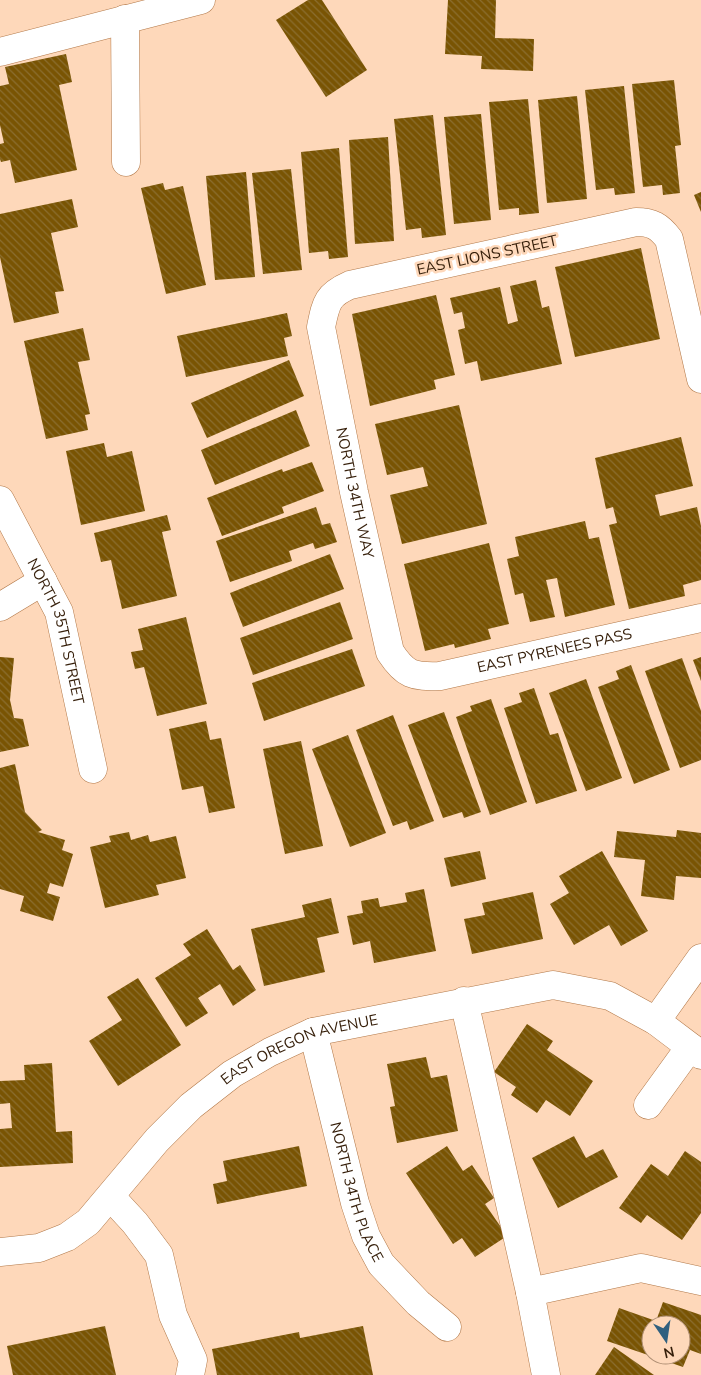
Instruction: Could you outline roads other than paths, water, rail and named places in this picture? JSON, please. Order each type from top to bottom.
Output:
[{"type":"street","points":[[0,52],[201,0]]},
{"type":"street","points":[[125,19],[126,162]]},
{"type":"street","name":"EAST LIONS STREET","points":[[325,307],[334,292],[350,285],[636,222],[647,222],[658,226],[669,239],[700,369]]},
{"type":"street","name":"NORTH 34TH WAY","points":[[325,307],[321,326],[356,501],[390,652],[398,665],[407,672]]},
{"type":"street","name":"NORTH 35TH STREET","points":[[0,500],[59,612],[93,769]]},
{"type":"street","points":[[0,607],[43,581]]},
{"type":"street","name":"EAST PYRENEES PASS","points":[[407,672],[419,676],[440,676],[701,618]]},
{"type":"street","points":[[656,1021],[701,958]]},
{"type":"street","name":"EAST OREGON AVENUE","points":[[0,1252],[39,1248],[67,1237],[88,1222],[111,1197],[157,1140],[191,1106],[232,1074],[270,1052],[313,1032],[553,985],[610,996],[656,1021],[696,1051],[648,1105]]},
{"type":"street","points":[[464,1001],[530,1292],[546,1375]]},
{"type":"street","name":"NORTH 34TH PLACE","points":[[313,1032],[355,1203],[366,1236],[381,1264],[418,1303],[447,1326]]},
{"type":"street","points":[[111,1197],[135,1222],[158,1255],[173,1315],[192,1360],[190,1375]]},
{"type":"street","points":[[530,1292],[641,1268],[701,1281]]}]
